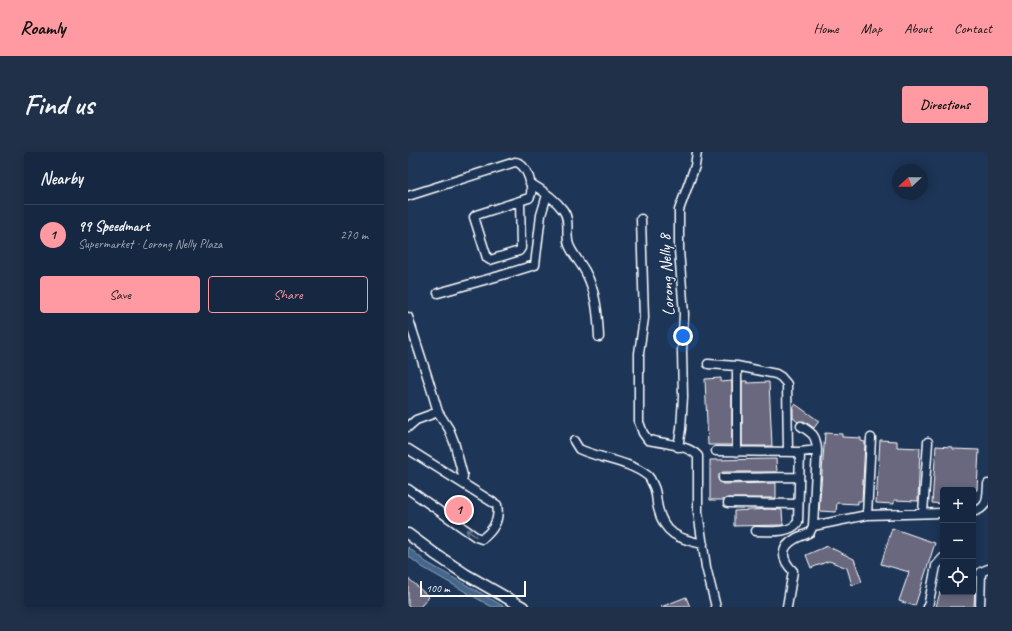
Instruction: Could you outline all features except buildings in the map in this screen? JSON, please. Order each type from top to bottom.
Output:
[{"type":"street","name":"Lorong Nelly 8","points":[[678,447],[683,397],[682,351],[684,314],[679,250],[679,210],[695,166],[697,152]]},
{"type":"street","points":[[408,196],[515,162],[522,164],[530,183],[531,195],[529,198],[476,215],[474,217],[487,258],[490,260],[519,251],[521,248],[520,201]]},
{"type":"street","points":[[530,183],[564,210],[567,217],[569,244],[574,256],[585,272],[598,310],[599,337]]},
{"type":"street","points":[[438,293],[535,265],[541,215],[547,195]]},
{"type":"street","points":[[641,219],[644,318],[639,353],[639,422],[643,433],[648,440],[695,452],[699,458],[698,512],[706,567],[716,607]]},
{"type":"street","points":[[408,317],[438,412],[449,429],[451,435],[463,476],[462,482]]},
{"type":"street","points":[[708,364],[737,366],[776,374],[781,377],[787,384],[788,452]]},
{"type":"street","points":[[737,366],[737,452]]},
{"type":"street","points":[[408,427],[416,420],[438,412]]},
{"type":"street","points":[[786,607],[793,571],[785,563],[784,550],[793,540],[809,532],[813,526],[818,450],[814,434],[801,426]]},
{"type":"street","points":[[867,515],[872,438]]},
{"type":"street","points":[[574,441],[579,449],[636,468],[650,477],[656,491],[661,520],[666,527],[672,534],[681,539],[703,544]]},
{"type":"street","points":[[923,513],[928,442]]},
{"type":"street","points":[[716,451],[800,452],[818,450]]},
{"type":"street","points":[[756,532],[789,530],[795,527],[798,522],[798,477],[800,452]]},
{"type":"street","points":[[408,489],[476,537],[482,539],[489,534],[496,522],[498,512],[497,504],[462,482],[410,453]]},
{"type":"street","points":[[723,478],[798,477]]},
{"type":"street","points":[[976,511],[981,510],[986,504],[988,484]]},
{"type":"street","points":[[728,503],[798,504]]},
{"type":"street","points":[[813,526],[867,515],[940,513]]},
{"type":"street","points":[[408,534],[465,574],[524,607]]},
{"type":"street","points":[[928,607],[936,566],[942,559]]},
{"type":"street","points":[[980,607],[981,570]]},
{"type":"water","points":[[408,547],[426,562],[505,607],[492,607],[422,567],[408,556]]},
{"type":"place","name":"99 Speedmart","points":[[459,510]]}]
